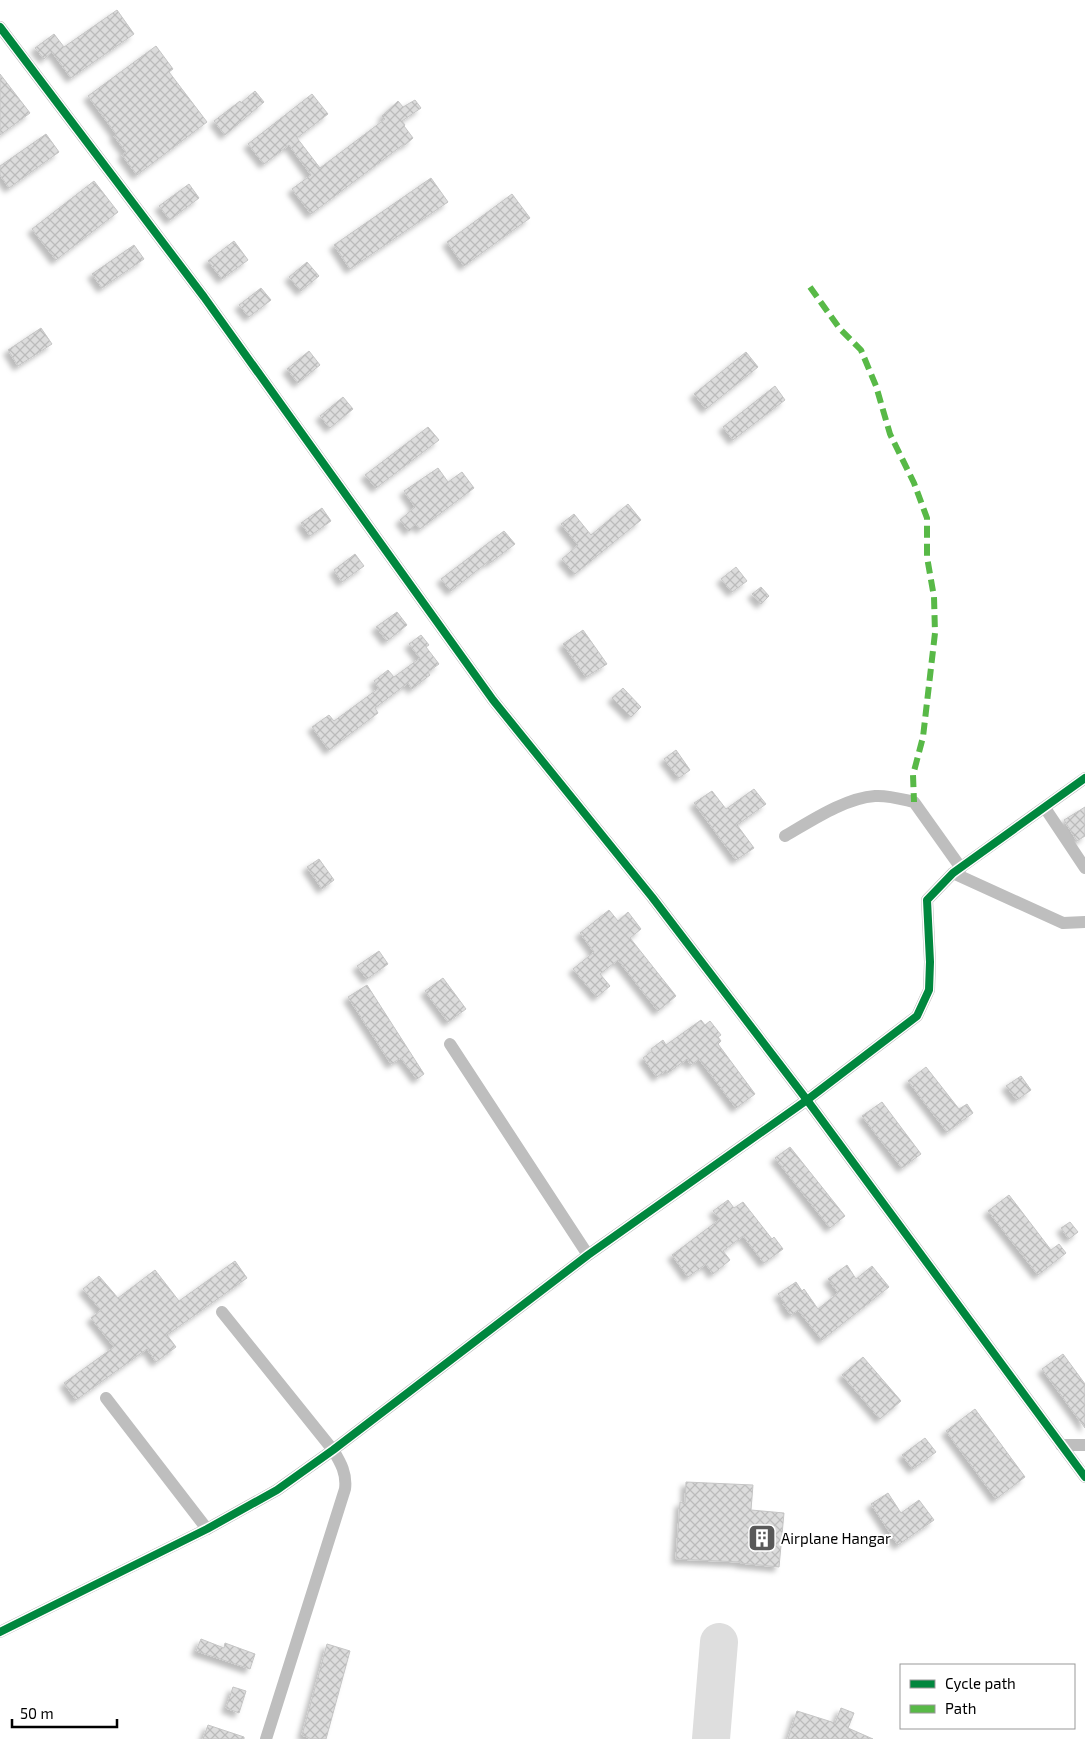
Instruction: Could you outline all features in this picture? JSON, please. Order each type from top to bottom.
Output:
[{"type":"street","points":[[0,27],[204,297],[493,700],[652,897],[807,1100],[1085,1477]]},
{"type":"street","points":[[0,1632],[206,1529],[277,1490],[333,1450],[588,1255],[807,1100],[917,1016],[929,990],[930,962],[927,900],[957,870],[1085,778]]},
{"type":"street","points":[[785,836],[844,804],[874,796],[894,797],[914,802],[957,870],[1063,923],[1085,922]]},
{"type":"street","points":[[1044,808],[1085,868]]},
{"type":"street","points":[[1063,923],[1085,912]]},
{"type":"street","points":[[450,1044],[588,1255]]},
{"type":"street","points":[[222,1312],[333,1450],[344,1469],[346,1480],[345,1489],[266,1739]]},
{"type":"street","points":[[106,1398],[206,1529]]},
{"type":"street","points":[[1062,1445],[1085,1445]]},
{"type":"building","points":[[117,10],[134,34],[71,78],[52,52],[44,59],[35,48],[54,34],[64,47]]},
{"type":"building","points":[[156,46],[173,69],[169,72],[207,122],[137,175],[122,155],[126,152],[114,136],[116,134],[88,96]]},
{"type":"building","points":[[0,74],[30,113],[0,135]]},
{"type":"building","points":[[255,91],[264,102],[225,135],[214,121]]},
{"type":"building","points":[[312,94],[328,114],[297,138],[320,168],[385,119],[382,116],[398,101],[403,107],[415,100],[421,108],[402,121],[413,138],[311,214],[292,189],[311,175],[289,145],[264,164],[248,144]]},
{"type":"building","points":[[46,134],[59,152],[9,188],[0,175],[0,166]]},
{"type":"building","points":[[431,178],[448,202],[350,269],[334,245]]},
{"type":"building","points":[[94,181],[118,212],[56,260],[32,229]]},
{"type":"building","points":[[189,184],[199,198],[170,220],[159,206]]},
{"type":"building","points":[[512,194],[530,218],[464,266],[447,242]]},
{"type":"building","points":[[234,241],[248,260],[222,279],[208,261]]},
{"type":"building","points":[[134,245],[144,259],[102,288],[92,274]]},
{"type":"building","points":[[307,262],[319,276],[301,291],[289,277]]},
{"type":"building","points":[[261,288],[271,300],[249,317],[239,305]]},
{"type":"building","points":[[41,328],[52,344],[18,366],[8,350]]},
{"type":"building","points":[[309,351],[320,365],[298,383],[287,369]]},
{"type":"building","points":[[746,352],[758,367],[706,409],[694,394]]},
{"type":"building","points":[[775,386],[785,400],[733,440],[723,427]]},
{"type":"building","points":[[343,397],[353,409],[330,428],[320,416]]},
{"type":"building","points":[[428,427],[439,440],[376,488],[365,475]]},
{"type":"building","points":[[438,468],[448,482],[462,472],[474,488],[420,529],[416,524],[409,531],[400,520],[415,507],[404,491]]},
{"type":"building","points":[[628,504],[641,520],[575,574],[562,559],[578,545],[561,524],[574,514],[591,535]]},
{"type":"building","points":[[322,508],[331,521],[310,536],[301,523]]},
{"type":"building","points":[[504,531],[515,544],[490,563],[489,561],[451,591],[441,579]]},
{"type":"building","points":[[355,554],[364,566],[342,582],[334,570]]},
{"type":"building","points":[[736,567],[747,581],[732,592],[721,579]]},
{"type":"building","points":[[761,587],[769,596],[761,604],[752,594]]},
{"type":"building","points":[[397,612],[407,625],[387,641],[376,627]]},
{"type":"building","points":[[583,630],[607,664],[586,677],[563,644]]},
{"type":"building","points":[[421,635],[429,645],[426,647],[439,664],[428,672],[430,675],[412,689],[408,683],[375,708],[378,713],[329,750],[312,727],[329,715],[334,721],[379,688],[374,681],[388,670],[394,677],[420,658],[409,644]]},
{"type":"building","points":[[623,688],[641,707],[631,717],[612,698]]},
{"type":"building","points":[[676,750],[690,770],[679,778],[664,759]]},
{"type":"building","points":[[754,789],[766,804],[737,825],[754,848],[736,860],[694,803],[712,791],[726,809]]},
{"type":"building","points":[[1085,807],[1085,836],[1077,841],[1064,820]]},
{"type":"building","points":[[319,859],[334,880],[322,889],[307,867]]},
{"type":"building","points":[[609,910],[618,921],[628,912],[641,929],[630,938],[676,996],[658,1011],[618,960],[600,974],[610,986],[597,997],[573,969],[594,952],[580,933]]},
{"type":"building","points":[[379,951],[388,964],[367,979],[357,966]]},
{"type":"building","points":[[443,978],[466,1009],[448,1022],[425,991]]},
{"type":"building","points":[[367,985],[424,1074],[417,1079],[401,1058],[391,1064],[348,997]]},
{"type":"building","points":[[701,1020],[705,1025],[710,1021],[721,1035],[718,1037],[721,1041],[718,1044],[755,1094],[736,1108],[699,1059],[691,1065],[687,1059],[668,1073],[666,1070],[657,1077],[643,1058],[663,1040],[666,1045]]},
{"type":"building","points":[[926,1067],[959,1109],[967,1104],[973,1113],[947,1132],[908,1081]]},
{"type":"building","points":[[1021,1076],[1031,1090],[1017,1100],[1006,1086]]},
{"type":"building","points":[[882,1102],[921,1154],[902,1168],[862,1116]]},
{"type":"building","points":[[790,1147],[845,1216],[830,1228],[775,1158]]},
{"type":"building","points":[[1009,1195],[1051,1250],[1059,1244],[1066,1253],[1038,1275],[988,1211]]},
{"type":"building","points":[[728,1200],[734,1208],[743,1202],[772,1239],[774,1237],[783,1249],[764,1263],[743,1236],[723,1251],[730,1260],[713,1274],[706,1264],[688,1277],[672,1255],[720,1219],[713,1211]]},
{"type":"building","points":[[1070,1222],[1078,1232],[1069,1239],[1061,1228]]},
{"type":"building","points":[[235,1261],[247,1278],[167,1335],[176,1347],[156,1362],[147,1349],[76,1400],[64,1383],[114,1347],[91,1318],[101,1310],[83,1289],[99,1276],[118,1298],[155,1270],[179,1301]]},
{"type":"building","points":[[847,1265],[856,1279],[872,1266],[889,1287],[822,1340],[798,1310],[791,1315],[778,1294],[796,1282],[802,1291],[804,1289],[818,1309],[838,1293],[828,1279]]},
{"type":"building","points":[[1063,1354],[1085,1384],[1085,1428],[1042,1369]]},
{"type":"building","points":[[863,1357],[901,1401],[880,1419],[842,1375]]},
{"type":"building","points":[[975,1409],[1025,1477],[996,1499],[946,1431]]},
{"type":"building","points":[[925,1438],[936,1452],[913,1469],[902,1455]]},
{"type":"building","points":[[686,1482],[753,1485],[751,1510],[784,1513],[779,1567],[740,1562],[676,1559],[680,1502],[685,1503]]},
{"type":"building","points":[[888,1493],[901,1513],[919,1500],[934,1520],[898,1545],[871,1504]]},
{"type":"building","points":[[201,1639],[224,1648],[225,1643],[255,1654],[250,1669],[196,1651]]},
{"type":"building","points":[[327,1644],[350,1651],[326,1739],[312,1739],[302,1735]]},
{"type":"building","points":[[233,1687],[246,1691],[239,1713],[226,1708]]},
{"type":"building","points":[[841,1708],[854,1713],[848,1728],[873,1739],[788,1739],[797,1711],[835,1723]]},
{"type":"building","points":[[208,1725],[244,1737],[244,1739],[203,1739]]},
{"type":"taxiway","points":[[711,1739],[719,1642]]},
{"type":"marked path","points":[[810,287],[840,329],[861,350],[876,386],[890,434],[914,483],[927,518],[927,557],[934,597],[935,633],[923,737],[913,775],[914,802]]},
{"type":"cycle path","points":[[0,27],[204,297],[493,700],[652,897],[807,1100],[1085,1477]]},
{"type":"cycle path","points":[[0,1632],[207,1529],[277,1490],[333,1450],[588,1255],[807,1100],[917,1016],[929,990],[930,962],[927,900],[953,873],[1085,778]]},
{"type":"place","name":"Airplane Hangar","points":[[762,1538]]}]
